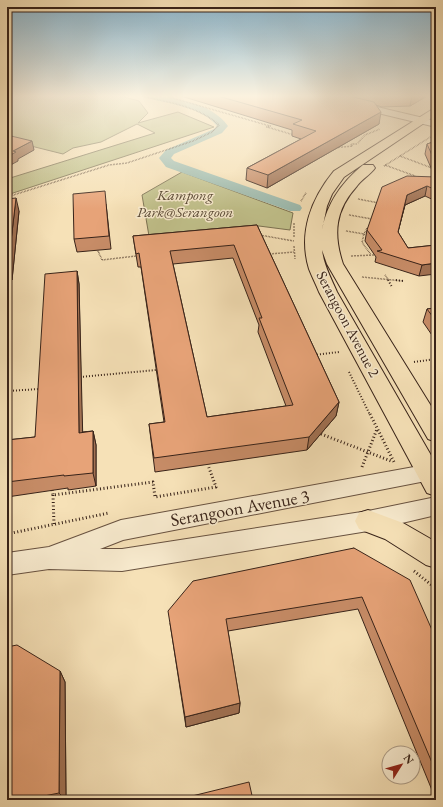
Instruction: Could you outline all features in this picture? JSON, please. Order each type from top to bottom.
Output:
[{"type":"main road","name":"Serangoon Avenue 2","points":[[411,134],[349,167],[331,183],[319,204],[313,242],[317,267],[328,292],[433,476]]},
{"type":"main road","name":"Serangoon Avenue 2","points":[[416,134],[364,171],[351,183],[336,205],[329,230],[328,244],[335,264],[436,433]]},
{"type":"main road","points":[[368,522],[394,531],[436,556]]},
{"type":"street","name":"Serangoon Avenue 3","points":[[49,558],[121,530],[433,476]]},
{"type":"street","name":"Serangoon Avenue 3","points":[[7,564],[49,558],[122,560],[368,522],[436,506]]},
{"type":"path","points":[[7,197],[109,165],[127,164],[193,141],[208,134]]},
{"type":"path","points":[[289,134],[294,135]]},
{"type":"path","points":[[331,148],[352,147],[367,134],[374,136]]},
{"type":"path","points":[[379,169],[400,156],[421,134]]},
{"type":"path","points":[[349,142],[357,144]]},
{"type":"path","points":[[352,147],[350,145],[354,144]]},
{"type":"path","points":[[400,156],[432,168]]},
{"type":"path","points":[[385,165],[415,176]]},
{"type":"path","points":[[352,198],[379,203]]},
{"type":"path","points":[[345,214],[372,219]]},
{"type":"path","points":[[370,229],[367,228],[362,242],[371,255]]},
{"type":"path","points":[[343,235],[344,231],[364,234]]},
{"type":"path","points":[[255,235],[294,241]]},
{"type":"path","points":[[98,250],[102,260],[136,256]]},
{"type":"path","points":[[264,255],[294,252]]},
{"type":"path","points":[[349,261],[348,257],[374,255]]},
{"type":"path","points":[[385,275],[392,287]]},
{"type":"path","points":[[364,284],[360,277],[403,281]]},
{"type":"path","points":[[309,355],[339,352]]},
{"type":"path","points":[[416,369],[412,362],[436,359]]},
{"type":"path","points":[[80,377],[156,370]]},
{"type":"path","points":[[7,391],[44,389]]},
{"type":"path","points":[[362,468],[377,428]]},
{"type":"path","points":[[321,434],[394,462]]},
{"type":"path","points":[[53,496],[153,482],[155,497],[216,487],[208,465]]},
{"type":"path","points":[[52,490],[54,525]]},
{"type":"green space","points":[[7,134],[118,134],[101,142],[73,148],[63,154],[7,140]]},
{"type":"green space","points":[[153,134],[194,134],[7,195],[7,179]]},
{"type":"green space","name":"Kampong Park@Serangoon","points":[[182,172],[293,213],[290,230],[259,226],[149,236],[142,195]]},
{"type":"building","points":[[311,134],[342,134],[268,175],[247,168]]},
{"type":"building","points":[[7,135],[32,141],[13,151],[16,152],[7,157]]},
{"type":"building","points":[[436,141],[436,164],[427,144]]},
{"type":"building","points":[[407,176],[436,177],[436,190],[427,186],[407,195],[398,232],[408,248],[436,245],[436,263],[422,265],[377,251],[382,250],[367,230],[382,187]]},
{"type":"building","points":[[105,191],[109,236],[74,239],[73,194]]},
{"type":"building","points":[[16,198],[8,267],[7,267],[7,199]]},
{"type":"building","points":[[257,225],[339,402],[309,437],[154,458],[149,424],[165,422],[139,253],[136,254],[133,236]],"holes":[[[234,245],[262,318],[259,318],[293,405],[207,417],[170,251]]]},
{"type":"building","points":[[77,271],[79,433],[93,431],[93,473],[7,482],[7,440],[35,437],[45,274]]},
{"type":"building","points":[[436,308],[436,321],[427,309]]},
{"type":"building","points":[[354,548],[410,580],[436,639],[436,772],[362,597],[226,619],[240,703],[185,717],[168,611],[193,581]]},
{"type":"building","points":[[17,645],[60,671],[59,793],[24,800],[7,800],[7,647]]},
{"type":"building","points":[[249,782],[253,800],[188,800],[188,797]]},
{"type":"waterway","points":[[212,134],[170,152],[165,158],[170,164],[295,208]]}]
